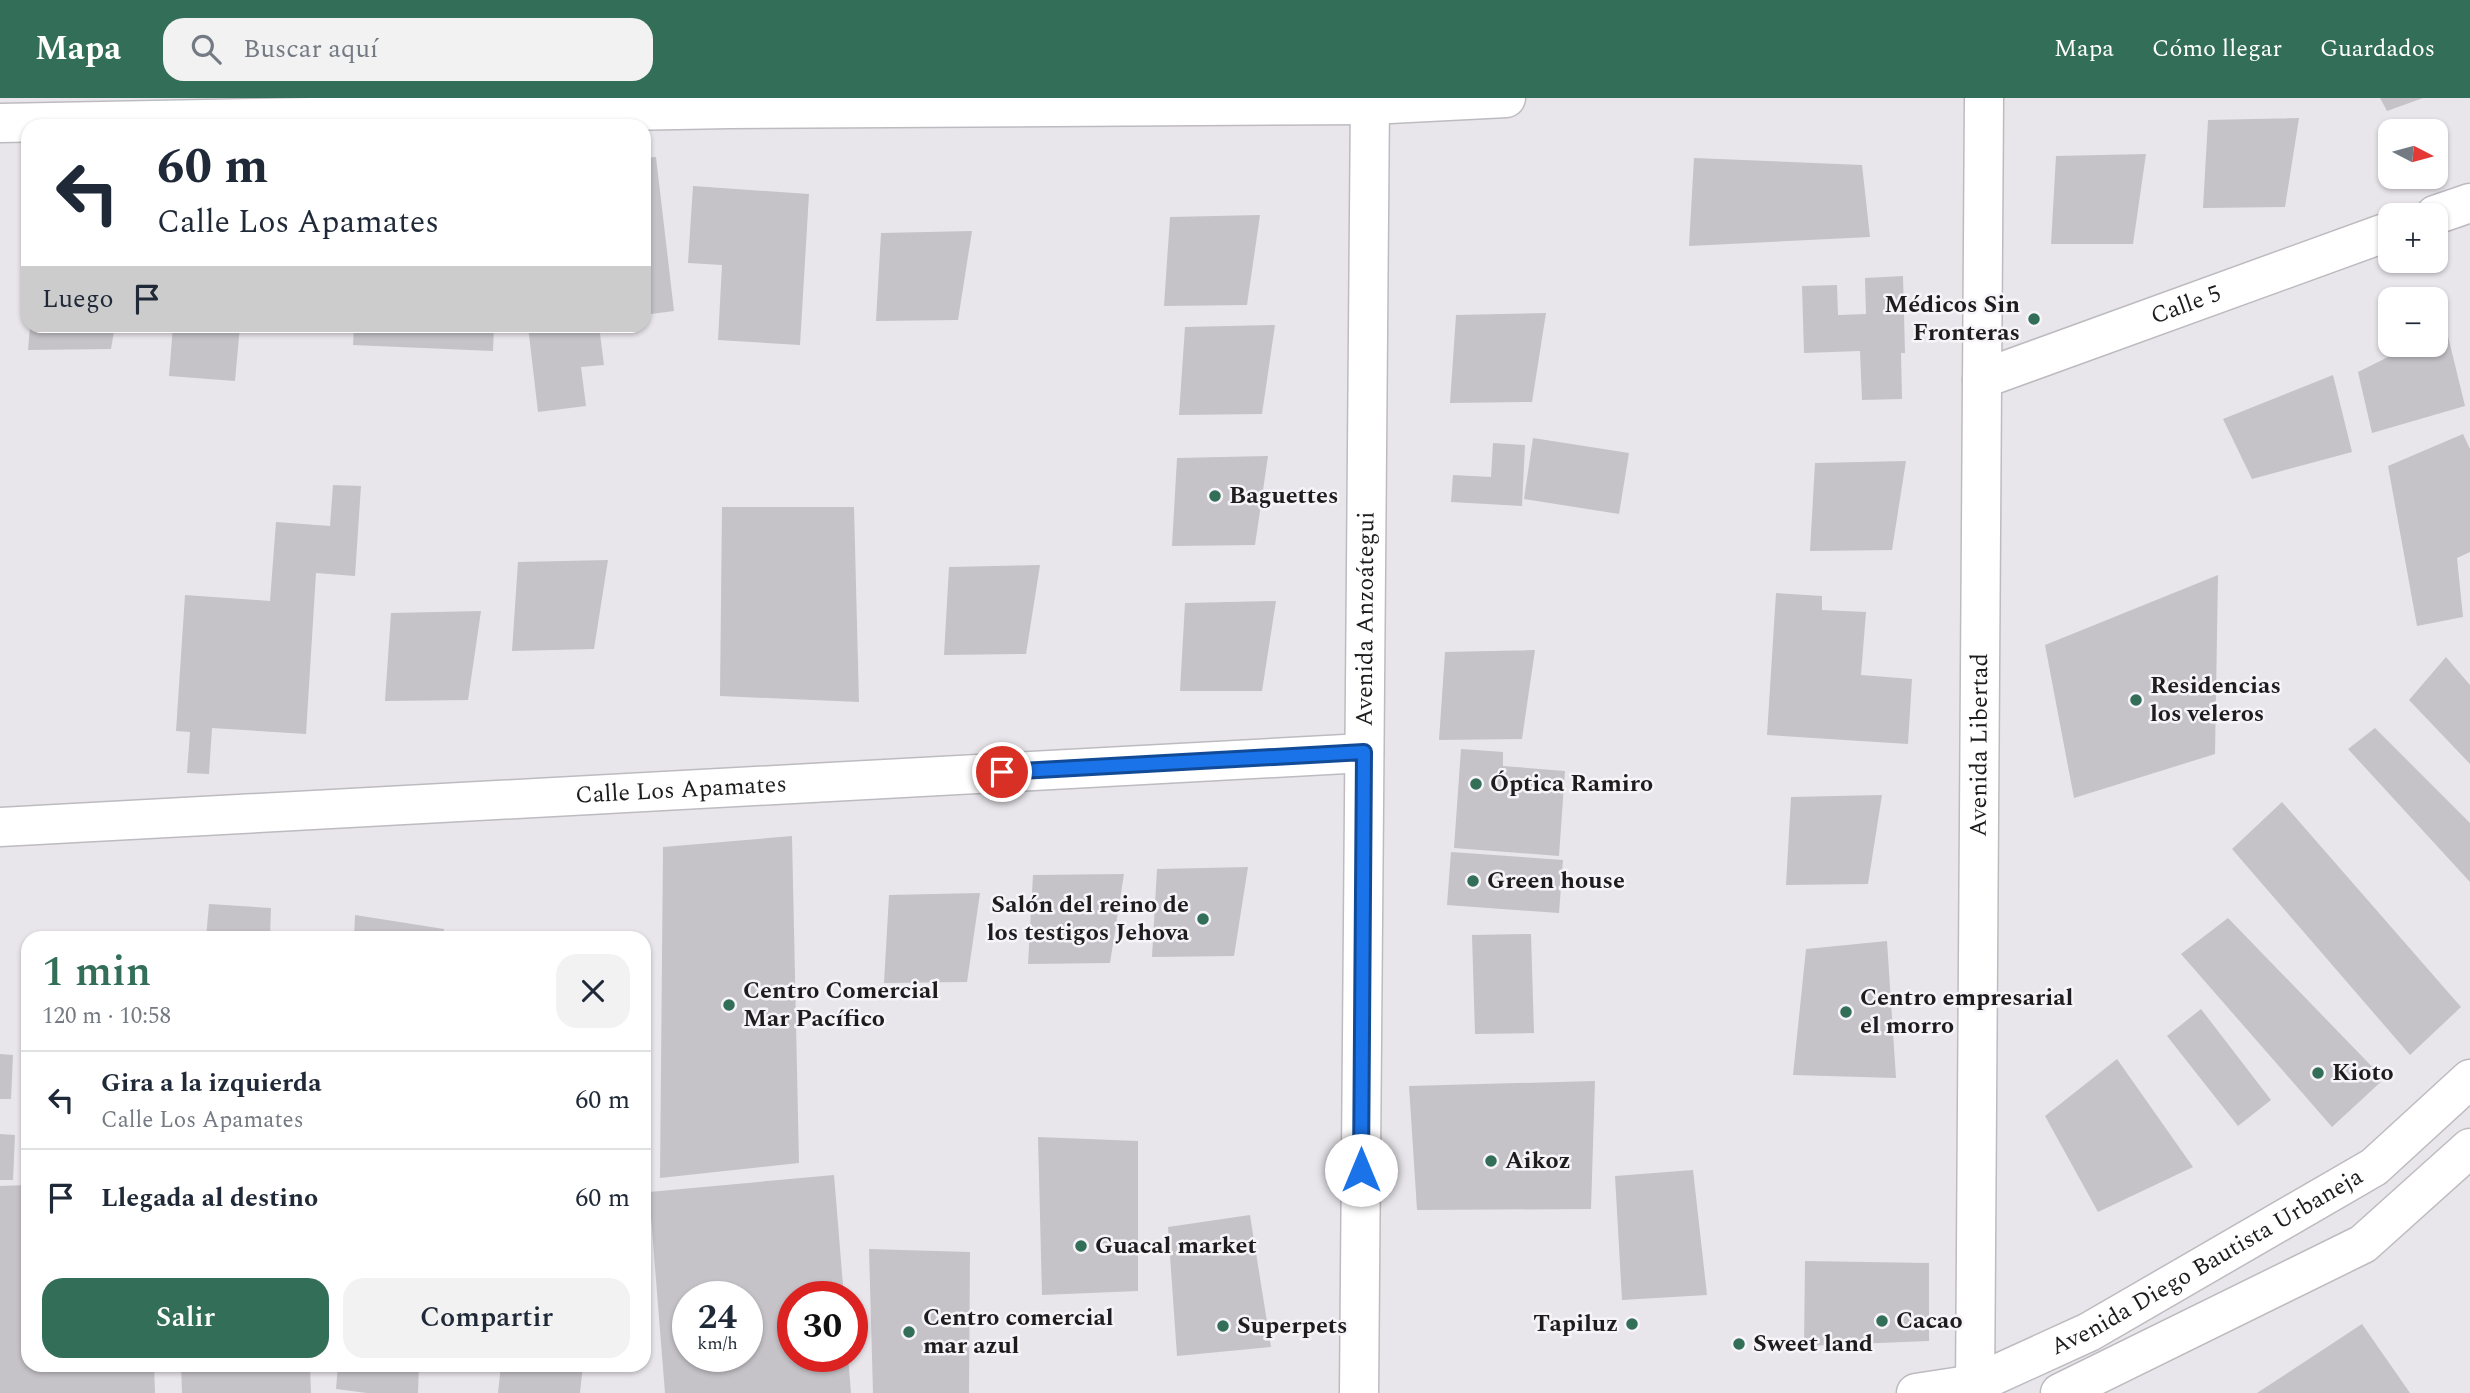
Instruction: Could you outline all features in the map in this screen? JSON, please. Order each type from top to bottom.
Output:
[{"type":"street","points":[[146,119],[729,103],[1370,102],[1506,98]]},
{"type":"street","name":"Avenida Libertad","points":[[1975,1389],[1983,98]]},
{"type":"street","name":"Avenida Anzoátegui","points":[[1359,1393],[1370,102]]},
{"type":"street","points":[[0,123],[21,122]]},
{"type":"street","points":[[2448,211],[2470,203]]},
{"type":"street","name":"Calle 5","points":[[1982,379],[2378,236]]},
{"type":"street","name":"Calle Los Apamates","points":[[0,827],[1364,752]]},
{"type":"street","name":"Avenida Diego Bautista Urbaneja","points":[[1916,1393],[1975,1389],[2090,1332],[2374,1167],[2470,1079]]},
{"type":"street","name":"Avenida Diego Bautista Urbaneja","points":[[2060,1393],[2363,1244],[2470,1148]]},
{"type":"building","points":[[2380,98],[2423,98],[2387,111]]},
{"type":"building","points":[[2299,118],[2285,207],[2203,208],[2208,120]]},
{"type":"building","points":[[2146,154],[2133,244],[2051,244],[2056,156]]},
{"type":"building","points":[[651,157],[656,157],[674,311],[651,314]]},
{"type":"building","points":[[1694,158],[1862,165],[1870,237],[1689,246]]},
{"type":"building","points":[[693,186],[809,194],[800,345],[718,340],[722,265],[688,263]]},
{"type":"building","points":[[1260,215],[1247,305],[1164,306],[1170,217]]},
{"type":"building","points":[[972,231],[958,320],[876,321],[881,233]]},
{"type":"building","points":[[1903,276],[1905,353],[1901,353],[1902,399],[1862,400],[1860,351],[1804,353],[1802,286],[1837,285],[1838,315],[1866,314],[1865,278]]},
{"type":"building","points":[[1546,313],[1532,402],[1450,403],[1456,315]]},
{"type":"building","points":[[1275,325],[1262,414],[1179,415],[1185,327]]},
{"type":"building","points":[[29,333],[114,333],[111,349],[28,350]]},
{"type":"building","points":[[172,333],[239,333],[235,381],[169,376]]},
{"type":"building","points":[[354,333],[494,333],[493,351],[353,345]]},
{"type":"building","points":[[529,333],[600,333],[604,365],[581,367],[586,406],[538,412]]},
{"type":"building","points":[[2448,336],[2465,406],[2372,433],[2358,372],[2388,357],[2448,357]]},
{"type":"building","points":[[2333,375],[2352,452],[2252,479],[2223,419]]},
{"type":"building","points":[[2463,434],[2470,449],[2470,552],[2457,558],[2463,617],[2417,626],[2388,466]]},
{"type":"building","points":[[1533,438],[1629,453],[1619,514],[1524,499]]},
{"type":"building","points":[[1493,443],[1525,445],[1522,506],[1451,502],[1453,475],[1491,477]]},
{"type":"building","points":[[1268,456],[1255,545],[1172,546],[1177,458]]},
{"type":"building","points":[[1906,461],[1892,550],[1810,551],[1815,463]]},
{"type":"building","points":[[333,485],[361,486],[355,576],[316,573],[306,734],[212,728],[209,774],[187,773],[190,732],[176,731],[185,595],[270,601],[276,522],[330,526]]},
{"type":"building","points":[[722,507],[854,507],[859,702],[720,696]]},
{"type":"building","points":[[608,560],[594,649],[512,651],[518,562]]},
{"type":"building","points":[[1040,565],[1026,654],[944,655],[949,567]]},
{"type":"building","name":"Residencias los veleros","points":[[2218,575],[2215,754],[2074,798],[2045,645]]},
{"type":"building","points":[[1776,593],[1822,596],[1822,610],[1866,612],[1861,675],[1912,679],[1908,744],[1767,735]]},
{"type":"building","points":[[1276,601],[1262,691],[1180,691],[1185,603]]},
{"type":"building","points":[[481,611],[468,700],[385,701],[391,613]]},
{"type":"building","points":[[1535,650],[1522,739],[1439,740],[1445,652]]},
{"type":"building","points":[[2446,657],[2470,685],[2470,764],[2409,700]]},
{"type":"building","points":[[2375,728],[2470,823],[2470,882],[2348,749]]},
{"type":"building","points":[[1461,749],[1503,752],[1503,766],[1565,771],[1559,856],[1454,848]]},
{"type":"building","points":[[1882,795],[1868,884],[1786,885],[1791,797]]},
{"type":"building","points":[[2282,802],[2461,1007],[2410,1055],[2232,849]]},
{"type":"building","name":"Centro Comercial Mar Pacífico","points":[[792,836],[799,1163],[660,1178],[663,847]]},
{"type":"building","points":[[1451,852],[1563,860],[1559,913],[1447,905]]},
{"type":"building","points":[[1248,867],[1234,956],[1152,957],[1157,869]]},
{"type":"building","points":[[1124,874],[1110,963],[1028,964],[1033,875]]},
{"type":"building","points":[[980,893],[967,982],[884,983],[889,895]]},
{"type":"building","points":[[209,904],[271,908],[270,931],[207,931]]},
{"type":"building","points":[[355,915],[444,929],[444,931],[354,931]]},
{"type":"building","points":[[2228,918],[2384,1079],[2332,1127],[2181,954]]},
{"type":"building","points":[[1531,934],[1534,1033],[1475,1034],[1472,935]]},
{"type":"building","name":"Centro empresarial el morro","points":[[1887,941],[1896,1078],[1793,1075],[1806,949]]},
{"type":"building","points":[[2201,1009],[2271,1100],[2238,1126],[2167,1036]]},
{"type":"building","points":[[0,1054],[13,1055],[11,1099],[0,1099]]},
{"type":"building","points":[[2117,1059],[2193,1167],[2098,1212],[2045,1116]]},
{"type":"building","points":[[1595,1081],[1591,1209],[1417,1210],[1409,1086]]},
{"type":"building","points":[[0,1134],[15,1135],[13,1180],[0,1180]]},
{"type":"building","points":[[1038,1137],[1138,1141],[1138,1291],[1042,1295]]},
{"type":"building","points":[[1693,1170],[1707,1295],[1622,1300],[1615,1176]]},
{"type":"building","points":[[834,1175],[843,1281],[777,1281],[777,1372],[849,1372],[851,1393],[665,1393],[651,1192]]},
{"type":"building","points":[[21,1185],[21,1372],[154,1372],[155,1393],[0,1393],[0,1186]]},
{"type":"building","points":[[1250,1215],[1271,1347],[1177,1356],[1168,1227]]},
{"type":"building","points":[[869,1249],[970,1252],[969,1393],[873,1393]]},
{"type":"building","points":[[1805,1261],[1929,1263],[1929,1341],[1804,1346]]},
{"type":"building","points":[[2362,1324],[2410,1393],[2257,1393]]},
{"type":"building","points":[[181,1372],[310,1372],[311,1393],[182,1393]]},
{"type":"building","points":[[337,1372],[419,1372],[418,1393],[367,1393],[336,1389]]},
{"type":"building","points":[[500,1372],[582,1372],[580,1393],[498,1393]]},
{"type":"place","name":"Médicos Sin Fronteras","points":[[2034,319]]},
{"type":"place","name":"Baguettes","points":[[1215,496]]},
{"type":"place","name":"Residencias los veleros","points":[[2136,700]]},
{"type":"place","name":"Óptica Ramiro","points":[[1476,784]]},
{"type":"place","name":"Green house","points":[[1473,881]]},
{"type":"place","name":"Salón del reino de los testigos Jehova","points":[[1203,919]]},
{"type":"place","name":"Centro Comercial Mar Pacífico","points":[[729,1005]]},
{"type":"place","name":"Centro empresarial el morro","points":[[1846,1012]]},
{"type":"place","name":"Kioto","points":[[2318,1073]]},
{"type":"place","name":"Aikoz","points":[[1491,1161]]},
{"type":"place","name":"Guacal market","points":[[1081,1246]]},
{"type":"place","name":"Cacao","points":[[1882,1321]]},
{"type":"place","name":"Tapiluz","points":[[1632,1324]]},
{"type":"place","name":"Superpets","points":[[1223,1326]]},
{"type":"place","name":"Centro comercial mar azul","points":[[909,1332]]},
{"type":"place","name":"Sweet land","points":[[1739,1344]]},
{"type":"route","points":[[1002,772],[1364,752],[1361,1170]]}]
